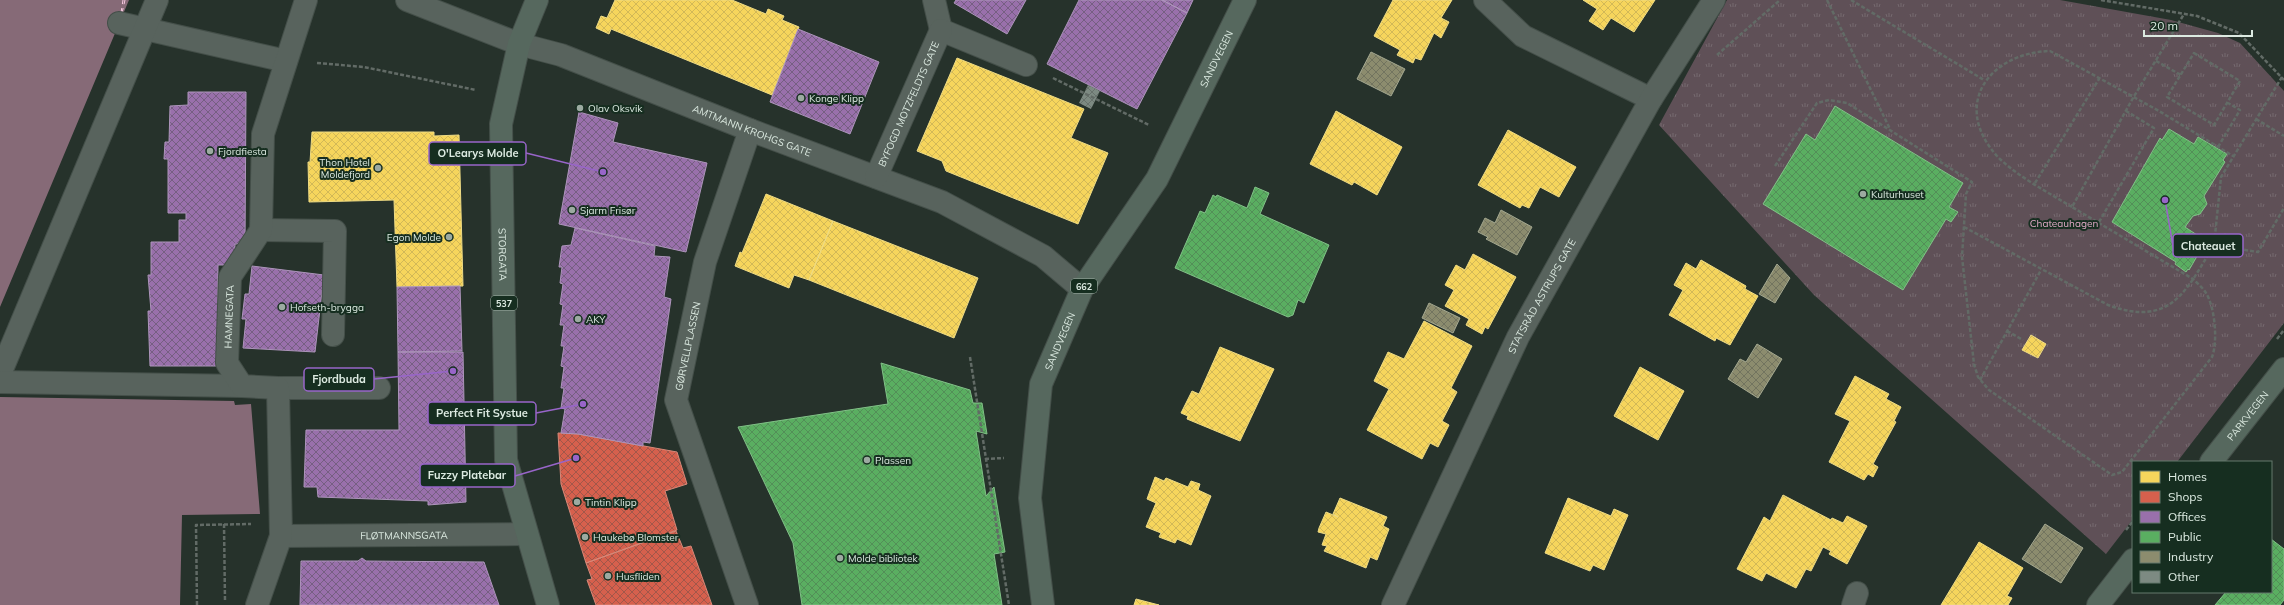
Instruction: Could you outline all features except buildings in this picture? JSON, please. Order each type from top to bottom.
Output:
[{"type":"main road","name":"STORGATA","points":[[537,0],[520,44],[501,124],[506,460],[526,534],[548,605]]},
{"type":"main road","name":"SANDVEGEN","points":[[1043,605],[1030,498],[1041,384],[1082,289],[1157,179],[1245,0]]},
{"type":"main road","name":"PARKVEGEN","points":[[2211,461],[2284,369]]},
{"type":"main road","points":[[2098,605],[2132,561]]},
{"type":"street","points":[[0,374],[157,0]]},
{"type":"street","points":[[306,0],[263,134],[260,230],[335,232],[333,335]]},
{"type":"street","name":"AMTMANN KROHGS GATE","points":[[407,0],[520,44],[561,55],[750,130],[942,202],[1043,256],[1082,289]]},
{"type":"street","points":[[934,0],[941,30],[1026,65]]},
{"type":"street","points":[[1485,0],[1523,36],[1651,99]]},
{"type":"street","name":"STATSRÅD ASTRUPS GATE","points":[[1393,605],[1507,359],[1651,99],[1714,0]]},
{"type":"street","points":[[119,23],[286,61]]},
{"type":"street","name":"BYFOGD MOTZFELDTS GATE","points":[[876,177],[941,30]]},
{"type":"street","name":"GØRVELLPLASSEN","points":[[747,605],[676,400],[705,262],[750,130]]},
{"type":"street","name":"HAMNEGATA","points":[[242,386],[227,363],[230,277],[260,230]]},
{"type":"street","points":[[0,382],[242,386],[278,388],[379,388]]},
{"type":"street","points":[[257,605],[281,536],[278,388]]},
{"type":"street","name":"FLØTMANNSGATA","points":[[281,536],[526,534]]},
{"type":"path","points":[[1827,0],[1890,129]]},
{"type":"path","points":[[1851,0],[1984,81]]},
{"type":"path","points":[[1964,227],[2108,305],[2127,312],[2150,312],[2162,309],[2178,298],[2193,279],[2214,245],[2221,177],[2283,78],[2239,33],[2197,16],[2101,0]]},
{"type":"path","points":[[2072,207],[2133,98],[2184,14]]},
{"type":"path","points":[[1775,166],[1817,104],[1829,100],[1847,103],[1972,182],[1966,194],[1962,257],[1974,364],[1980,380],[1989,390],[2112,475],[2122,472],[2212,357],[2216,347],[2211,304],[2206,293],[2193,279],[2009,168],[1996,155],[1983,135],[1977,116],[1979,97],[1984,81],[1995,69],[2012,59],[2034,52],[2050,52],[2233,156]]},
{"type":"path","points":[[2194,53],[2240,81],[2228,103],[2214,125],[2167,97],[2194,53]]},
{"type":"path","points":[[286,61],[364,67],[476,90]]},
{"type":"path","points":[[2156,61],[2181,74]]},
{"type":"path","points":[[1026,65],[1153,127]]},
{"type":"path","points":[[2035,183],[2099,79]]},
{"type":"path","points":[[2218,147],[2240,110],[2228,103]]},
{"type":"path","points":[[2099,222],[2154,128],[2126,111]]},
{"type":"path","points":[[2256,119],[2284,136]]},
{"type":"path","points":[[2214,245],[2258,252],[2284,208]]},
{"type":"path","points":[[1980,380],[2041,270]]},
{"type":"path","points":[[2007,331],[2024,340]]},
{"type":"path","points":[[970,357],[1009,605]]},
{"type":"path","points":[[985,459],[1006,458]]},
{"type":"path","points":[[224,524],[226,605]]},
{"type":"path","points":[[197,605],[196,525],[252,524],[252,531]]},
{"type":"green space","name":"Chateauhagen","points":[[1727,0],[2060,0],[2171,20],[2218,33],[2240,43],[2284,91],[2284,323],[2178,461],[2132,461],[2132,520],[2106,554],[1814,295],[1659,125]]},
{"type":"shaded area","points":[[0,0],[129,0],[0,307]]},
{"type":"shaded area","points":[[0,397],[234,401],[235,405],[251,404],[260,514],[182,515],[180,605],[0,605]]},
{"type":"ferry route","points":[[121,13],[123,0]]},
{"type":"ferry route","points":[[122,13],[125,0]]},
{"type":"place","name":"Konge Klipp","points":[[801,98]]},
{"type":"place","name":"Olav Oksvik","points":[[580,108]]},
{"type":"place","name":"Fjordfiesta","points":[[210,151]]},
{"type":"place","name":"Thon Hotel Moldefjord","points":[[378,168]]},
{"type":"place","name":"O'Learys Molde","points":[[603,172]]},
{"type":"place","name":"Kulturhuset","points":[[1863,194]]},
{"type":"place","name":"Chateauet","points":[[2165,200]]},
{"type":"place","name":"Sjarm Frisør","points":[[572,210]]},
{"type":"place","name":"Egon Molde","points":[[449,237]]},
{"type":"place","name":"Hofseth-brygga","points":[[282,307]]},
{"type":"place","name":"AKY","points":[[578,319]]},
{"type":"place","name":"Fjordbuda","points":[[453,371]]},
{"type":"place","name":"Perfect Fit Systue","points":[[583,404]]},
{"type":"place","name":"Fuzzy Platebar","points":[[576,458]]},
{"type":"place","name":"Plassen","points":[[867,460]]},
{"type":"place","name":"Tintin Klipp","points":[[577,502]]},
{"type":"place","name":"Haukebø Blomster","points":[[585,537]]},
{"type":"place","name":"Molde bibliotek","points":[[840,558]]},
{"type":"place","name":"Husfliden","points":[[608,576]]}]
